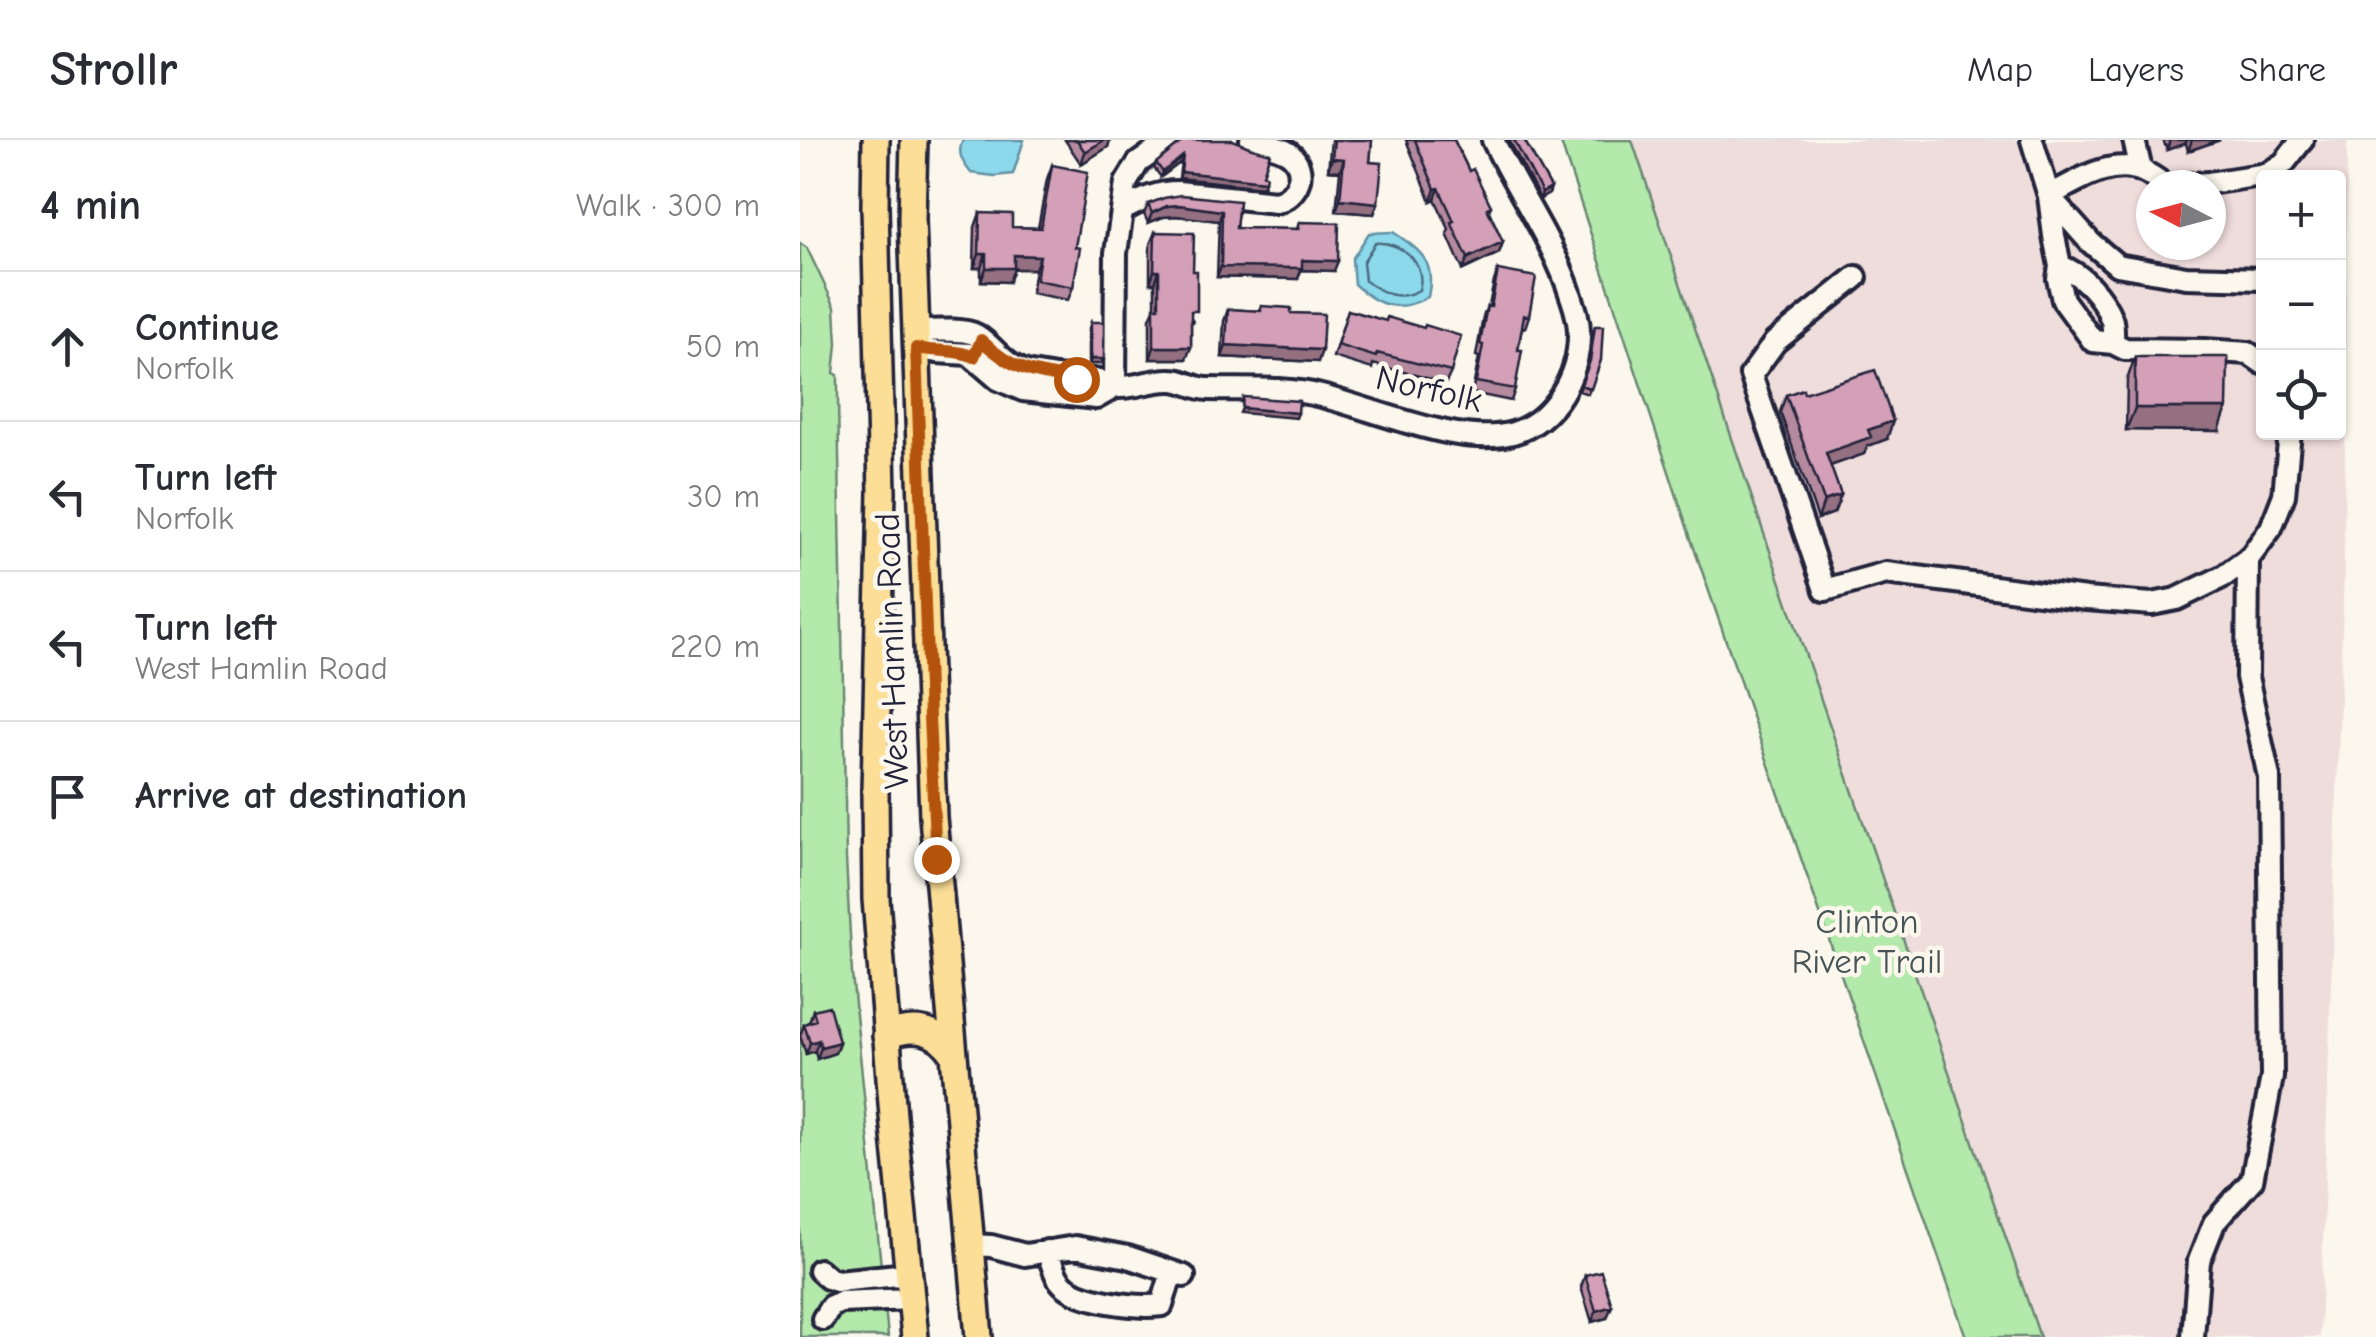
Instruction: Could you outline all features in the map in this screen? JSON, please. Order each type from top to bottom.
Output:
[{"type":"main road","name":"West Hamlin Road","points":[[876,140],[882,492],[876,916],[916,1337]]},
{"type":"main road","name":"West Hamlin Road","points":[[914,140],[912,218],[933,817],[979,1337]]},
{"type":"main road","points":[[878,319],[889,338],[896,342],[916,339]]},
{"type":"main road","points":[[886,1036],[907,1029],[924,1030],[940,1037],[953,1053]]},
{"type":"street","points":[[1114,387],[1116,253],[1126,182],[1138,164],[1170,140]]},
{"type":"street","points":[[1123,210],[1162,192],[1286,200],[1299,184],[1296,162],[1282,150],[1251,140]]},
{"type":"street","name":"Norfolk","points":[[916,339],[936,352],[964,353],[978,348],[989,373],[1011,386],[1060,386],[1095,379],[1114,387],[1180,380],[1201,389],[1317,395],[1464,436],[1504,435],[1543,416],[1568,382],[1578,348],[1578,317],[1562,267],[1494,140]]},
{"type":"street","points":[[2032,140],[2050,196],[2063,300],[2093,340],[2125,348],[2248,353],[2256,358]]},
{"type":"street","points":[[2050,196],[2089,175],[2116,167],[2141,170],[2134,140]]},
{"type":"street","points":[[2226,181],[2268,174],[2284,163],[2302,140]]},
{"type":"street","points":[[2050,196],[2116,265],[2186,278],[2256,279]]},
{"type":"street","points":[[2060,266],[2082,278],[2092,289],[2113,321],[2113,343]]},
{"type":"street","points":[[1856,278],[1774,342],[1751,375],[1825,590],[1886,573],[2086,599],[2152,604],[2178,598],[2224,576],[2248,558],[2271,528],[2284,494],[2289,440]]},
{"type":"street","points":[[2193,1337],[2199,1261],[2214,1223],[2252,1180],[2272,1077],[2269,777],[2247,677],[2248,558]]},
{"type":"street","points":[[971,1245],[1025,1254],[1075,1247],[1128,1257],[1178,1274],[1162,1305],[1144,1308],[1088,1298],[1060,1283],[1047,1251]]},
{"type":"street","points":[[819,1270],[837,1281],[909,1286]]},
{"type":"street","points":[[823,1319],[831,1306],[841,1302],[909,1286]]},
{"type":"shaded area","points":[[1632,140],[2347,140],[2346,282],[2346,170],[2256,170],[2256,440],[2345,440],[2320,1337],[2040,1337]]},
{"type":"green space","name":"Clinton River Trail","points":[[1560,140],[1632,140],[2040,1337],[1966,1337],[1693,545]]},
{"type":"green space","points":[[800,243],[807,248],[835,307],[846,858],[852,974],[888,1337],[800,1337]]},
{"type":"water","points":[[963,140],[1024,140],[1013,174],[994,176],[971,173],[960,154]]},
{"type":"water","points":[[1393,232],[1418,251],[1430,274],[1428,297],[1407,305],[1380,302],[1354,284],[1352,259],[1369,233]]},
{"type":"building","points":[[1077,140],[1104,140],[1085,152]]},
{"type":"building","points":[[1184,140],[1233,140],[1270,153],[1263,174],[1265,181],[1181,172],[1183,156],[1163,172],[1156,163]]},
{"type":"building","points":[[1334,140],[1372,140],[1370,162],[1382,163],[1378,203],[1340,199],[1344,159],[1332,158]]},
{"type":"building","points":[[1415,140],[1454,140],[1491,206],[1487,208],[1503,242],[1468,258]]},
{"type":"building","points":[[1514,140],[1524,140],[1551,188],[1542,193]]},
{"type":"building","points":[[1052,165],[1088,172],[1075,247],[1080,248],[1073,287],[1036,280],[1040,256],[1014,255],[1014,268],[986,268],[986,254],[979,254],[980,213],[1012,214],[1012,227],[1041,228]]},
{"type":"building","points":[[1181,195],[1239,201],[1236,228],[1299,229],[1299,222],[1339,223],[1338,261],[1302,260],[1302,268],[1221,267],[1222,211],[1179,205],[1152,213],[1148,204]]},
{"type":"building","points":[[1155,232],[1194,233],[1197,311],[1191,311],[1191,347],[1154,347],[1154,307],[1159,307],[1159,271],[1154,271]]},
{"type":"building","points":[[1498,270],[1536,277],[1529,316],[1524,315],[1515,389],[1476,382],[1487,306],[1491,307]]},
{"type":"building","points":[[1261,306],[1291,308],[1291,313],[1324,314],[1322,350],[1226,345],[1228,309],[1261,311]]},
{"type":"building","points":[[1348,310],[1461,336],[1451,372],[1337,345]]},
{"type":"building","points":[[1091,322],[1104,322],[1104,359],[1091,359]]},
{"type":"building","points":[[1595,326],[1603,326],[1601,360],[1591,389],[1581,385],[1590,361]]},
{"type":"building","points":[[2135,357],[2228,357],[2227,408],[2135,408]]},
{"type":"building","points":[[1875,370],[1893,421],[1868,430],[1871,437],[1826,453],[1841,495],[1824,501],[1786,395]]},
{"type":"building","points":[[1243,397],[1299,401],[1298,413],[1242,408]]},
{"type":"building","points":[[829,1006],[839,1042],[821,1047],[819,1040],[810,1043],[804,1024],[816,1020],[813,1010]]},
{"type":"building","points":[[1601,1271],[1612,1306],[1596,1311],[1585,1275]]},
{"type":"route","points":[[936,859],[916,348],[974,357],[981,340],[1016,368],[1076,379]]}]
